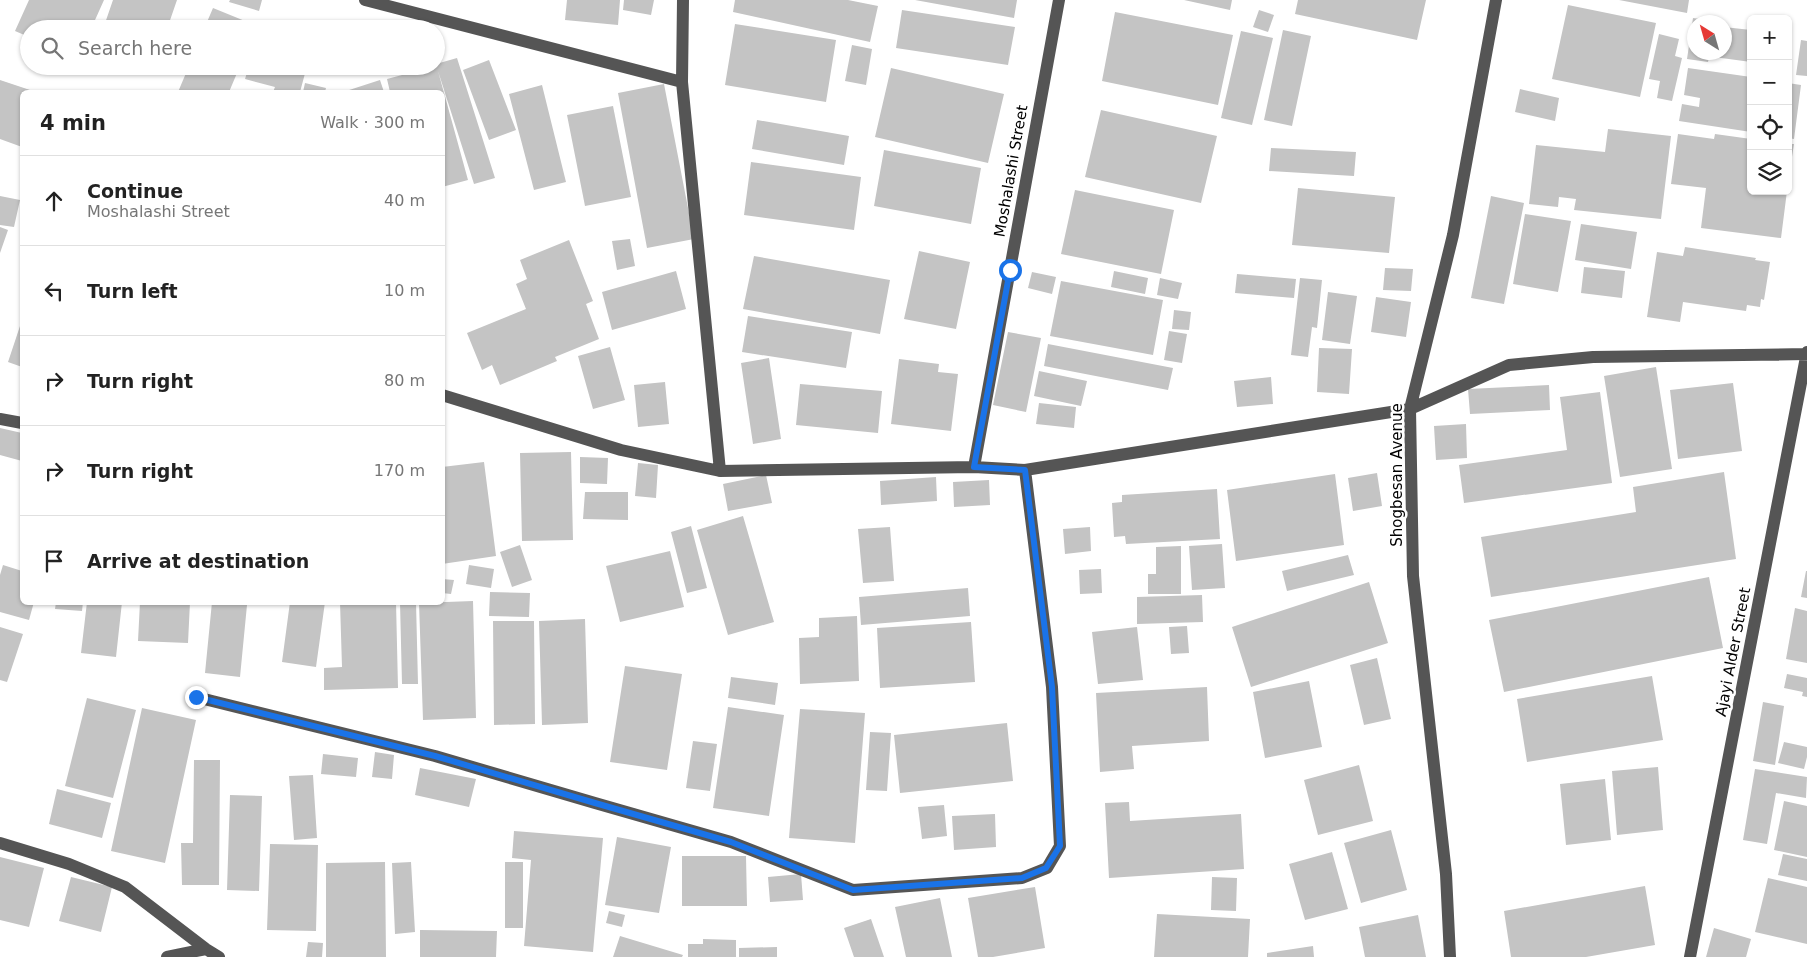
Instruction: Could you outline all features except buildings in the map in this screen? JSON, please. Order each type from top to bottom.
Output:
[{"type":"street","points":[[365,0],[442,20]]},
{"type":"street","points":[[683,0],[682,82],[720,471]]},
{"type":"street","name":"Moshalashi Street","points":[[974,467],[1059,0]]},
{"type":"street","name":"Shogbesan Avenue","points":[[1450,957],[1446,874],[1414,576],[1410,409],[1453,235],[1496,0]]},
{"type":"street","points":[[445,21],[682,82]]},
{"type":"street","points":[[445,396],[621,450],[720,471],[974,467],[1025,470],[1410,409],[1509,366],[1593,357],[1807,353]]},
{"type":"street","name":"Ajayi Alder Street","points":[[1690,957],[1807,353]]},
{"type":"street","points":[[0,419],[20,423]]},
{"type":"street","points":[[196,697],[435,756],[704,834],[731,842],[853,890],[1022,878],[1046,868],[1060,846],[1052,687],[1025,470]]},
{"type":"street","points":[[0,844],[69,864],[125,887],[206,950],[219,957]]},
{"type":"street","points":[[167,957],[206,950]]},
{"type":"route","points":[[196,697],[435,756],[731,842],[853,890],[1022,878],[1046,868],[1060,846],[1052,687],[1025,470],[974,467],[1010,270]]}]
